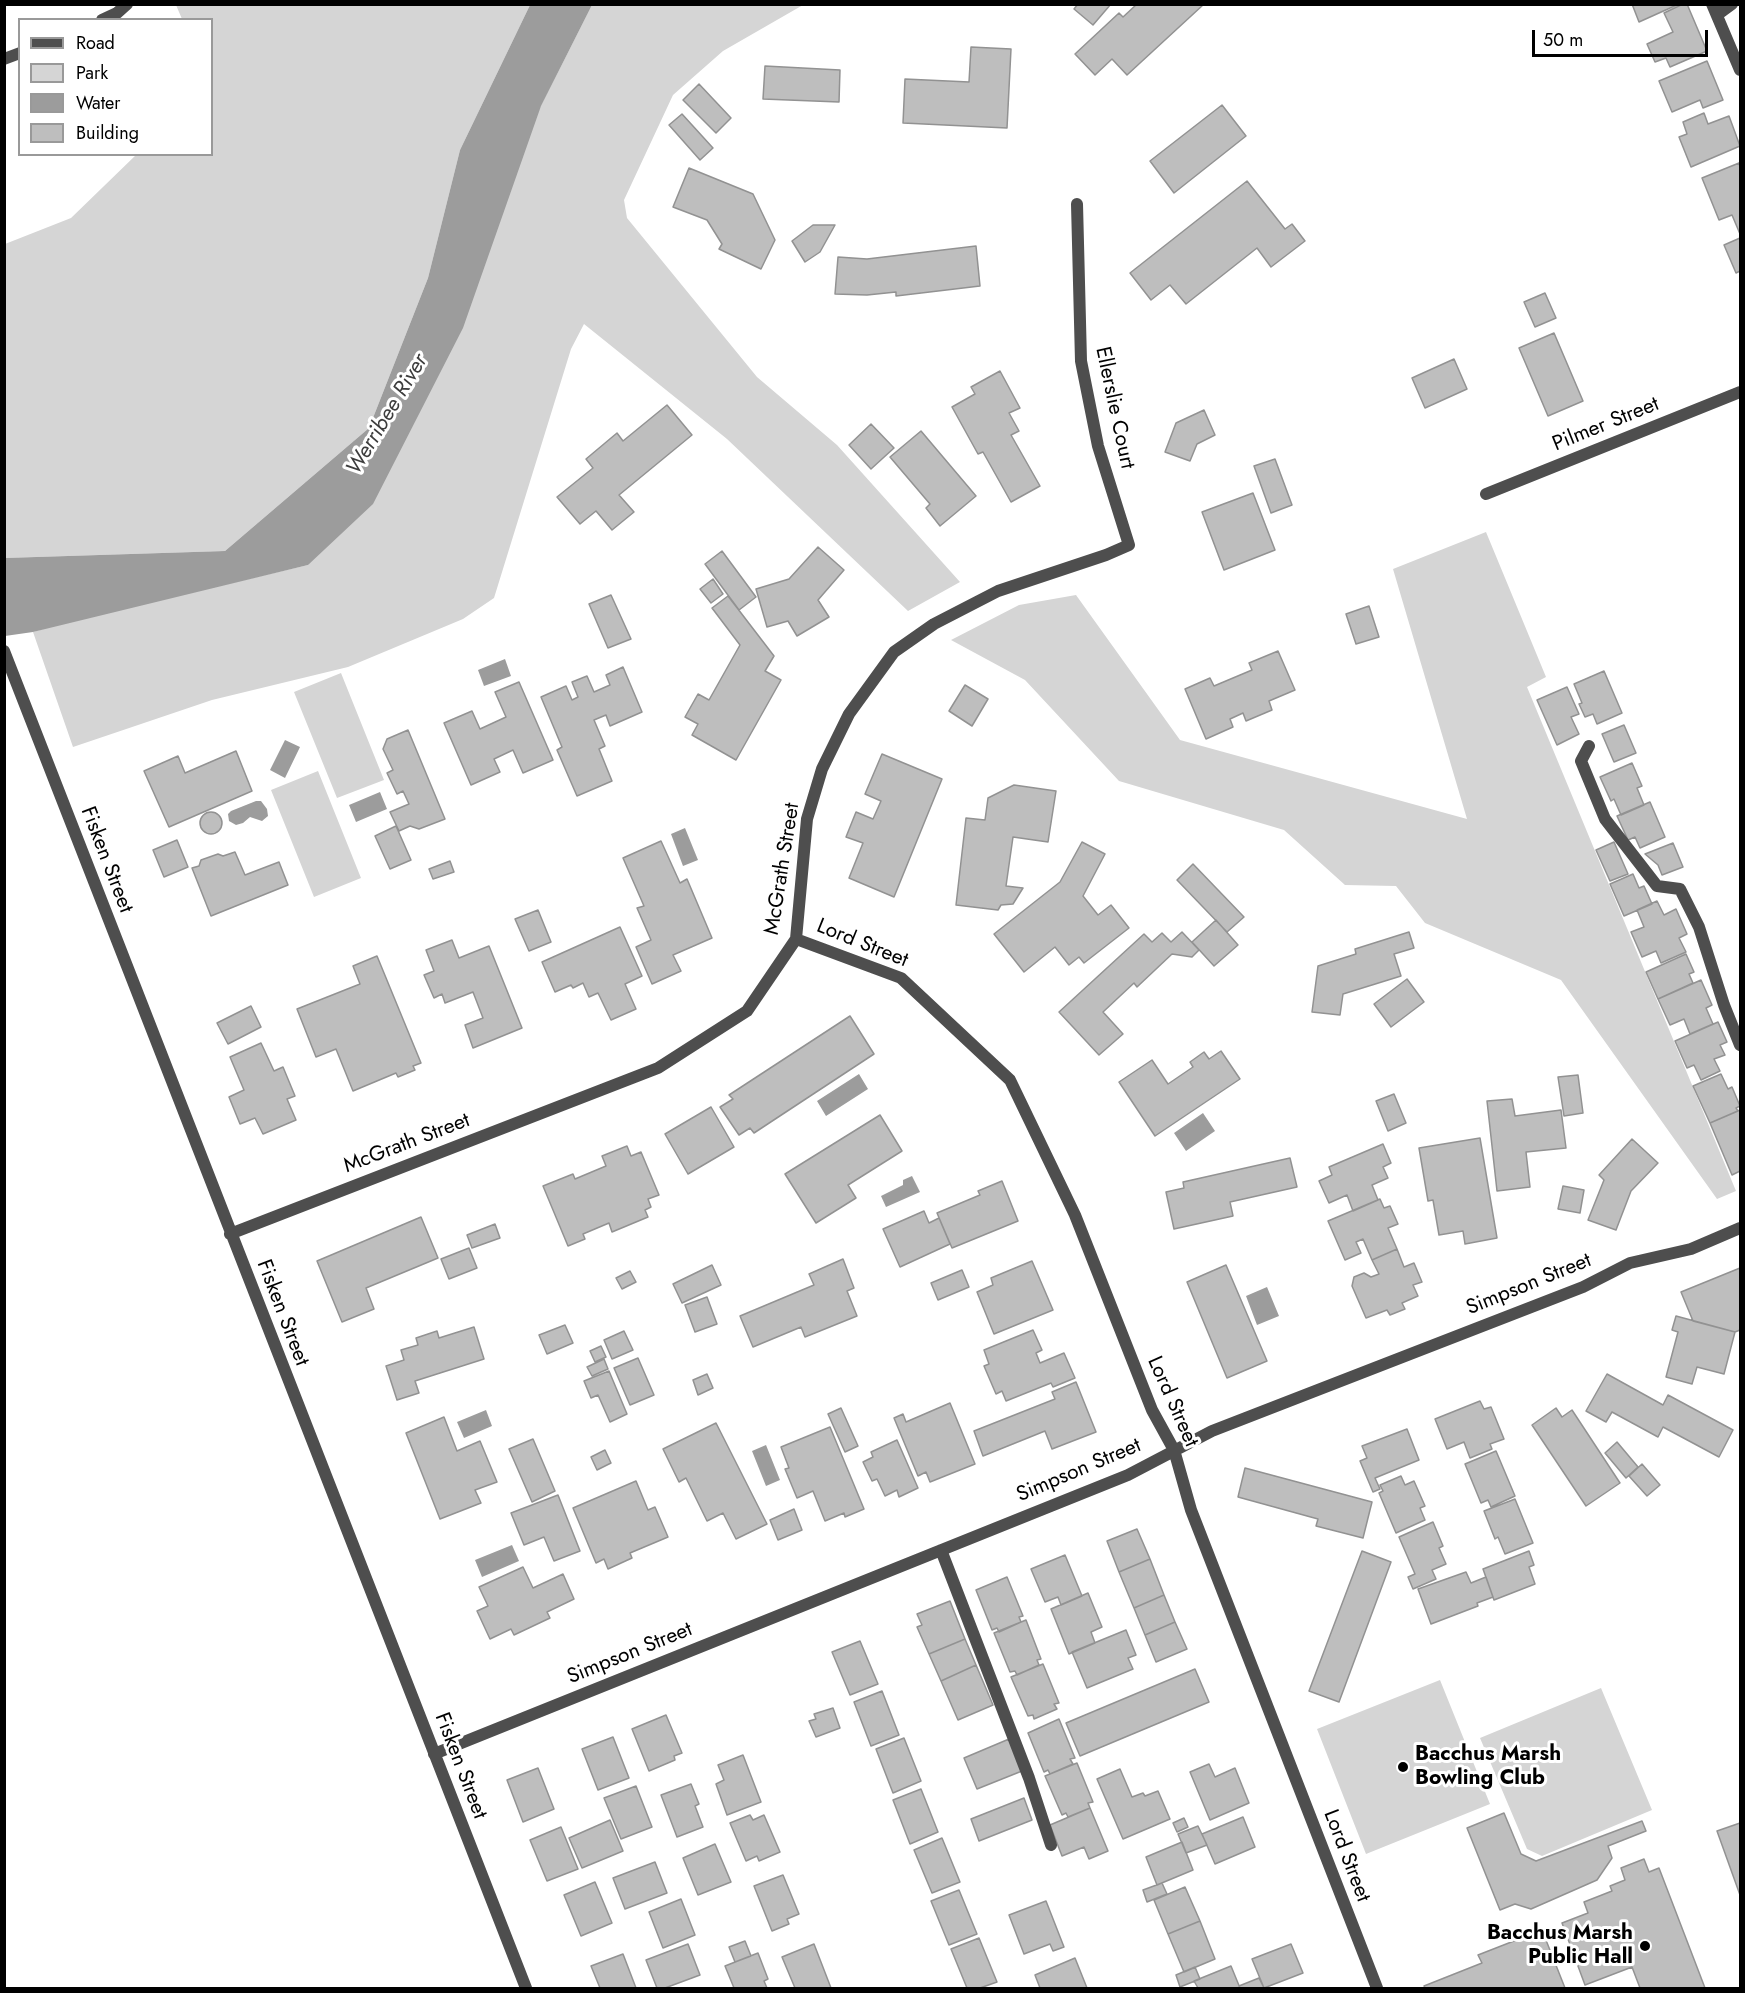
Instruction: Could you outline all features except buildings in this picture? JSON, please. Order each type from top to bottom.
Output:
[{"type":"street","points":[[106,18],[117,13],[127,4]]},
{"type":"street","points":[[1732,4],[1714,10],[1740,70]]},
{"type":"street","name":"Ellerslie Court","points":[[1077,204],[1081,361],[1098,446],[1129,545]]},
{"type":"street","name":"Pilmer Street","points":[[1486,494],[1740,392]]},
{"type":"street","name":"McGrath Street","points":[[230,1234],[658,1068],[747,1011],[796,939],[807,819],[822,769],[849,714],[894,652],[934,624],[998,591],[1106,555],[1129,545]]},
{"type":"street","name":"Fisken Street","points":[[5,653],[526,1989]]},
{"type":"street","points":[[1588,746],[1581,761],[1605,819],[1657,886],[1680,889],[1699,927],[1724,1005],[1740,1045]]},
{"type":"street","name":"Lord Street","points":[[796,939],[902,978],[1010,1080],[1075,1215],[1152,1410],[1174,1450],[1191,1510],[1377,1989]]},
{"type":"street","name":"Simpson Street","points":[[434,1754],[1128,1475],[1223,1427],[1583,1287],[1630,1263],[1691,1249],[1740,1228]]},
{"type":"street","points":[[941,1550],[1029,1778],[1051,1845]]},
{"type":"green space","points":[[176,5],[530,5],[460,150],[428,278],[369,428],[225,551],[5,558],[5,244],[71,218],[135,156],[213,156],[213,18],[182,18]]},
{"type":"green space","points":[[592,5],[803,5],[723,51],[673,95],[624,200],[627,218],[757,377],[837,445],[960,582],[908,611],[727,439],[584,324],[571,349],[494,598],[463,619],[348,667],[212,700],[73,747],[33,632],[78,619],[308,565]]},
{"type":"green space","points":[[1486,532],[1546,677],[1527,687],[1736,1191],[1717,1199],[1561,980],[1425,923],[1396,886],[1345,885],[1284,830],[1119,781],[1025,680],[951,640],[1019,605],[1076,595],[1180,740],[1467,819],[1393,569]]},
{"type":"green space","points":[[341,673],[384,780],[337,798],[294,692]]},
{"type":"green space","points":[[318,771],[361,878],[314,897],[271,790]]},
{"type":"green space","name":"Bacchus Marsh Bowling Club","points":[[1440,1680],[1490,1804],[1366,1854],[1317,1729]]},
{"type":"green space","points":[[1601,1688],[1652,1810],[1542,1856],[1527,1849],[1480,1738]]},
{"type":"water","name":"Werribee River","points":[[530,5],[592,5],[541,106],[463,328],[373,504],[308,565],[33,632],[5,636],[5,558],[225,551],[369,428],[428,278],[460,150]]},
{"type":"water","points":[[505,659],[511,676],[484,686],[478,670]]},
{"type":"water","points":[[285,740],[300,747],[285,778],[270,770]]},
{"type":"water","points":[[380,792],[387,809],[356,822],[349,805]]},
{"type":"water","points":[[261,801],[267,809],[268,816],[262,821],[250,817],[236,825],[229,821],[228,814],[231,811]]},
{"type":"water","points":[[685,828],[698,860],[683,866],[671,834]]},
{"type":"water","points":[[859,1074],[868,1089],[826,1116],[817,1101]]},
{"type":"water","points":[[1203,1113],[1215,1131],[1186,1151],[1174,1133]]},
{"type":"water","points":[[912,1176],[920,1192],[886,1207],[881,1196],[903,1185],[903,1180]]},
{"type":"water","points":[[1267,1287],[1279,1316],[1257,1325],[1246,1296]]},
{"type":"water","points":[[486,1410],[492,1426],[464,1438],[457,1422]]},
{"type":"water","points":[[766,1445],[780,1480],[766,1486],[752,1451]]},
{"type":"water","points":[[512,1545],[519,1561],[482,1577],[475,1560]]},
{"type":"place","name":"Bacchus Marsh Bowling Club","points":[[1403,1767]]},
{"type":"place","name":"Bacchus Marsh Public Hall","points":[[1645,1946]]}]
